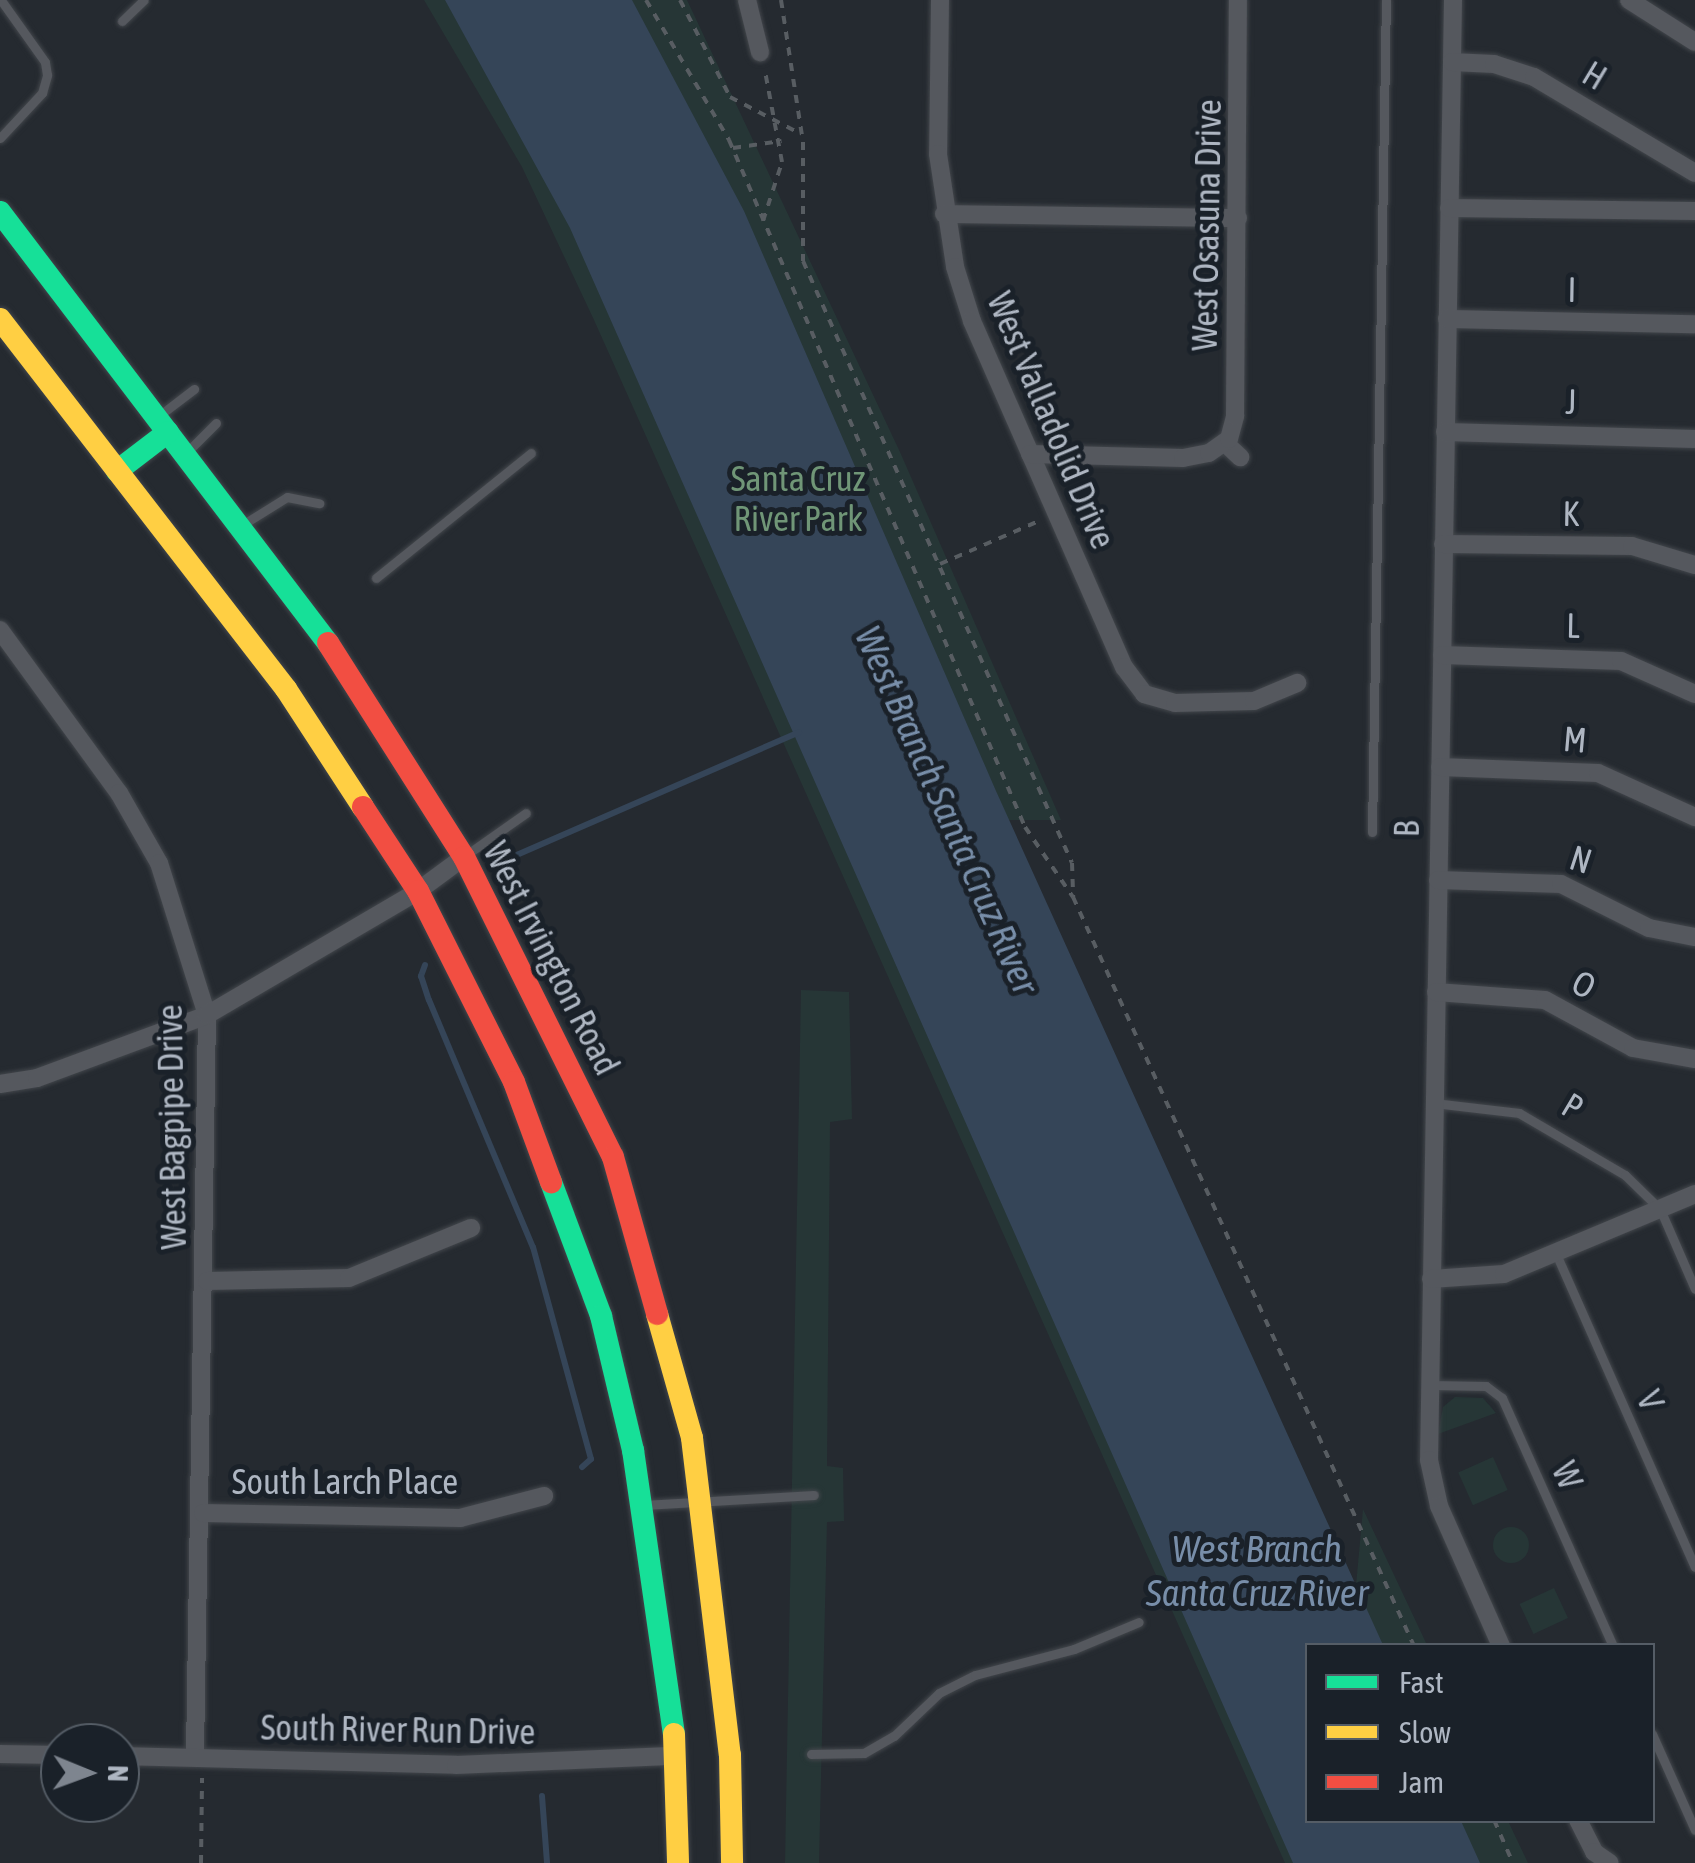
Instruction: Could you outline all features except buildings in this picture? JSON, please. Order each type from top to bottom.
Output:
[{"type":"main road","name":"West Irvington Road","points":[[0,212],[338,656],[464,856],[614,1156],[687,1420],[702,1502],[730,1755],[732,1863]]},
{"type":"main road","points":[[0,319],[286,689],[418,891],[514,1082],[601,1316],[644,1506],[675,1756],[678,1863]]},
{"type":"main road","points":[[117,471],[163,425]]},
{"type":"street","points":[[748,0],[760,52]]},
{"type":"street","name":"West Valladolid Drive","points":[[940,0],[937,126],[944,214],[972,321],[1141,700],[1236,704],[1297,683]]},
{"type":"street","name":"West Osasuna Drive","points":[[1223,445],[1235,416],[1238,0]]},
{"type":"street","name":"B","points":[[1453,0],[1430,1384],[1434,1491],[1500,1643]]},
{"type":"street","points":[[1629,0],[1695,42]]},
{"type":"street","name":"H","points":[[1452,62],[1494,64],[1534,77],[1695,173]]},
{"type":"street","points":[[1449,208],[1695,212]]},
{"type":"street","points":[[944,214],[1238,218]]},
{"type":"street","name":"I","points":[[1448,319],[1695,324]]},
{"type":"street","name":"J","points":[[1446,432],[1695,439]]},
{"type":"street","points":[[1030,454],[1183,458],[1223,445],[1240,457]]},
{"type":"street","name":"K","points":[[1444,544],[1632,546],[1695,565]]},
{"type":"street","name":"West Bagpipe Drive","points":[[0,630],[119,793],[159,863],[207,1015],[207,1281],[198,1757]]},
{"type":"street","name":"L","points":[[1442,655],[1621,660],[1695,694]]},
{"type":"street","name":"M","points":[[1440,768],[1598,773],[1695,817]]},
{"type":"street","points":[[0,1084],[37,1078],[207,1015],[418,891],[464,856]]},
{"type":"street","name":"N","points":[[1438,880],[1562,884],[1649,928],[1695,937]]},
{"type":"street","name":"O","points":[[1436,992],[1545,1000],[1634,1048],[1695,1059]]},
{"type":"street","points":[[1431,1279],[1504,1274],[1557,1256],[1695,1194]]},
{"type":"street","points":[[207,1281],[349,1278],[471,1228]]},
{"type":"street","name":"South Larch Place","points":[[203,1513],[460,1518],[544,1496]]},
{"type":"street","points":[[0,1754],[40,1755]]},
{"type":"street","name":"South River Run Drive","points":[[140,1756],[456,1766],[675,1756]]},
{"type":"street","points":[[1580,1823],[1594,1852],[1610,1863]]},
{"type":"lane","points":[[0,0],[45,62],[47,76],[42,92],[0,138]]},
{"type":"lane","points":[[122,21],[144,0]]},
{"type":"lane","points":[[1372,832],[1386,0]]},
{"type":"lane","points":[[163,425],[194,390]]},
{"type":"lane","points":[[185,454],[216,422]]},
{"type":"lane","points":[[376,578],[530,453]]},
{"type":"lane","points":[[240,526],[287,497],[319,503]]},
{"type":"lane","points":[[464,856],[526,813]]},
{"type":"lane","name":"P","points":[[1434,1103],[1519,1113],[1624,1174],[1660,1209]]},
{"type":"lane","points":[[1660,1209],[1695,1289]]},
{"type":"lane","name":"V","points":[[1557,1256],[1695,1567]]},
{"type":"lane","name":"W","points":[[1430,1384],[1486,1386],[1502,1398],[1613,1643]]},
{"type":"lane","points":[[644,1506],[814,1495]]},
{"type":"lane","points":[[810,1754],[864,1753],[894,1736],[939,1692],[975,1676],[1074,1649],[1139,1622]]},
{"type":"lane","points":[[1655,1741],[1695,1830]]},
{"type":"path","points":[[646,0],[732,148],[1025,828],[1072,897],[1413,1643]]},
{"type":"path","points":[[680,0],[730,97],[801,134]]},
{"type":"path","points":[[782,0],[801,134],[803,261],[1072,862],[1072,897]]},
{"type":"path","points":[[760,52],[781,141],[782,162],[763,221]]},
{"type":"path","points":[[732,148],[762,149],[781,141]]},
{"type":"path","points":[[940,564],[1056,513]]},
{"type":"path","points":[[198,1757],[200,1863]]},
{"type":"path","points":[[1495,1823],[1513,1863]]},
{"type":"green space","name":"West Branch Santa Cruz River","points":[[424,0],[687,0],[900,452],[1061,820],[1007,820],[1356,1586],[1363,1509],[1426,1643],[1305,1643],[1305,1823],[1509,1823],[1528,1863],[1285,1863],[522,167]]},
{"type":"green space","points":[[801,990],[849,992],[852,1119],[830,1122],[827,1466],[843,1468],[844,1521],[827,1522],[819,1863],[785,1863]]},
{"type":"green space","points":[[1455,1397],[1483,1398],[1496,1413],[1438,1434],[1443,1407]]},
{"type":"green space","points":[[1493,1457],[1508,1490],[1473,1505],[1458,1472]]},
{"type":"green space","points":[[1511,1527],[1524,1532],[1529,1545],[1524,1558],[1511,1563],[1498,1558],[1493,1545],[1498,1532]]},
{"type":"green space","points":[[1554,1588],[1568,1618],[1534,1634],[1520,1604]]},
{"type":"water","name":"West Branch Santa Cruz River","points":[[445,0],[632,0],[744,211],[996,791],[1382,1643],[1305,1643],[1305,1823],[1462,1823],[1480,1863],[1293,1863],[570,228]]},
{"type":"waterway","points":[[512,857],[799,732]]},
{"type":"waterway","points":[[425,965],[421,976],[429,1000],[533,1247],[591,1459],[582,1467]]},
{"type":"waterway","points":[[542,1796],[547,1863]]},
{"type":"traffic: fast","points":[[0,212],[328,643]]},
{"type":"traffic: fast","points":[[117,471],[168,432]]},
{"type":"traffic: fast","points":[[551,1182],[601,1316],[633,1450],[674,1734]]},
{"type":"traffic: slow","points":[[0,319],[286,689],[363,807]]},
{"type":"traffic: slow","points":[[657,1314],[692,1438],[730,1755],[732,1863]]},
{"type":"traffic: slow","points":[[674,1734],[678,1863]]},
{"type":"traffic: jam","points":[[328,643],[464,857],[613,1157],[657,1314]]},
{"type":"traffic: jam","points":[[363,807],[418,891],[514,1082],[551,1182]]},
{"type":"park label","name":"Santa Cruz River Park","points":[[798,498]]}]
